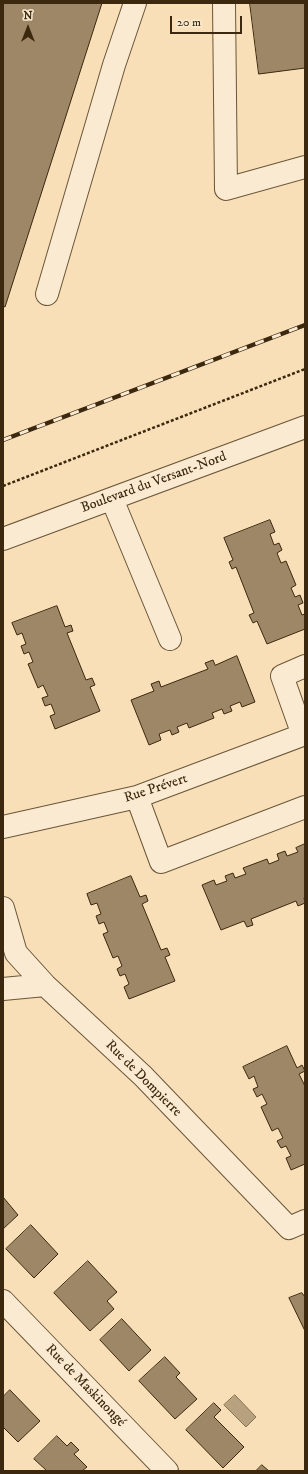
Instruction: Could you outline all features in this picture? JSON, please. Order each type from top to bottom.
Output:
[{"type":"street","points":[[47,294],[114,65],[135,3]]},
{"type":"street","points":[[224,3],[226,189],[305,167]]},
{"type":"street","name":"Boulevard du Versant-Nord","points":[[3,539],[305,427]]},
{"type":"street","points":[[112,499],[170,639]]},
{"type":"street","points":[[304,735],[282,676],[305,666]]},
{"type":"street","name":"Rue Prévert","points":[[3,827],[137,797],[304,735]]},
{"type":"street","points":[[137,797],[161,862],[305,807]]},
{"type":"street","name":"Rue de Dompierre","points":[[3,908],[16,953],[45,985],[143,1076],[289,1228],[305,1221]]},
{"type":"street","points":[[3,989],[45,985]]},
{"type":"street","name":"Rue de Maskinongé","points":[[3,1301],[166,1471]]},
{"type":"path","points":[[3,486],[305,369]]},
{"type":"shaded area","points":[[235,1395],[256,1417],[246,1427],[224,1405]]},
{"type":"building","points":[[3,3],[102,3],[5,307],[3,306]]},
{"type":"building","points":[[250,3],[305,3],[305,68],[259,74]]},
{"type":"building","points":[[270,520],[275,532],[270,534],[274,545],[279,543],[282,550],[277,553],[281,563],[286,561],[296,585],[291,588],[295,597],[300,595],[303,603],[298,605],[302,615],[305,614],[305,629],[267,644],[257,621],[253,623],[249,615],[254,613],[236,567],[232,569],[229,562],[233,560],[224,538]]},
{"type":"building","points":[[57,606],[65,627],[71,625],[73,631],[67,633],[86,680],[92,678],[95,685],[90,687],[100,711],[55,729],[50,716],[55,714],[51,704],[45,706],[42,698],[48,696],[43,685],[38,688],[28,664],[33,662],[29,652],[24,654],[21,646],[26,644],[22,633],[17,635],[12,623]]},
{"type":"building","points":[[237,656],[255,702],[242,707],[240,702],[230,706],[232,711],[224,714],[222,709],[212,713],[214,718],[189,728],[187,723],[177,727],[179,732],[172,735],[170,730],[159,734],[161,740],[149,745],[131,700],[154,691],[151,684],[159,681],[161,687],[208,669],[205,663],[213,660],[215,665]]},
{"type":"building","points":[[305,844],[305,903],[298,906],[296,901],[251,919],[253,925],[247,927],[244,921],[221,930],[202,885],[214,880],[216,885],[227,881],[225,876],[233,873],[235,878],[246,874],[243,868],[267,859],[269,864],[279,860],[277,854],[285,851],[287,856],[298,852],[296,848]]},
{"type":"building","points":[[131,876],[140,897],[146,895],[148,901],[142,904],[161,950],[167,948],[170,955],[165,957],[175,981],[129,999],[124,987],[129,984],[125,974],[120,976],[117,969],[122,966],[118,956],[113,958],[103,934],[108,932],[104,922],[99,924],[96,916],[101,914],[97,903],[91,905],[87,894]]},
{"type":"building","points":[[287,1046],[297,1068],[302,1065],[305,1071],[299,1074],[305,1086],[305,1164],[291,1170],[286,1158],[291,1156],[286,1146],[281,1148],[277,1141],[283,1138],[278,1128],[272,1131],[261,1107],[267,1104],[262,1094],[257,1097],[253,1089],[258,1087],[254,1076],[249,1079],[243,1067]]},
{"type":"building","points":[[3,1197],[18,1215],[3,1229]]},
{"type":"building","points":[[31,1225],[58,1254],[34,1278],[6,1249]]},
{"type":"building","points":[[88,1261],[117,1292],[107,1301],[114,1309],[90,1331],[54,1293]]},
{"type":"building","points":[[302,1293],[305,1297],[305,1331],[289,1298]]},
{"type":"building","points":[[122,1319],[151,1350],[129,1371],[100,1340]]},
{"type":"building","points":[[165,1357],[180,1373],[176,1377],[197,1399],[175,1419],[139,1381]]},
{"type":"building","points":[[10,1390],[40,1421],[18,1442],[3,1427],[3,1397]]},
{"type":"building","points":[[214,1403],[221,1410],[214,1417],[244,1447],[223,1468],[186,1430]]},
{"type":"building","points":[[57,1436],[67,1446],[71,1442],[79,1450],[74,1454],[87,1467],[82,1471],[47,1471],[34,1459]]},
{"type":"building","points":[[262,1465],[269,1471],[256,1471]]},
{"type":"railway","points":[[3,440],[305,325]]}]
